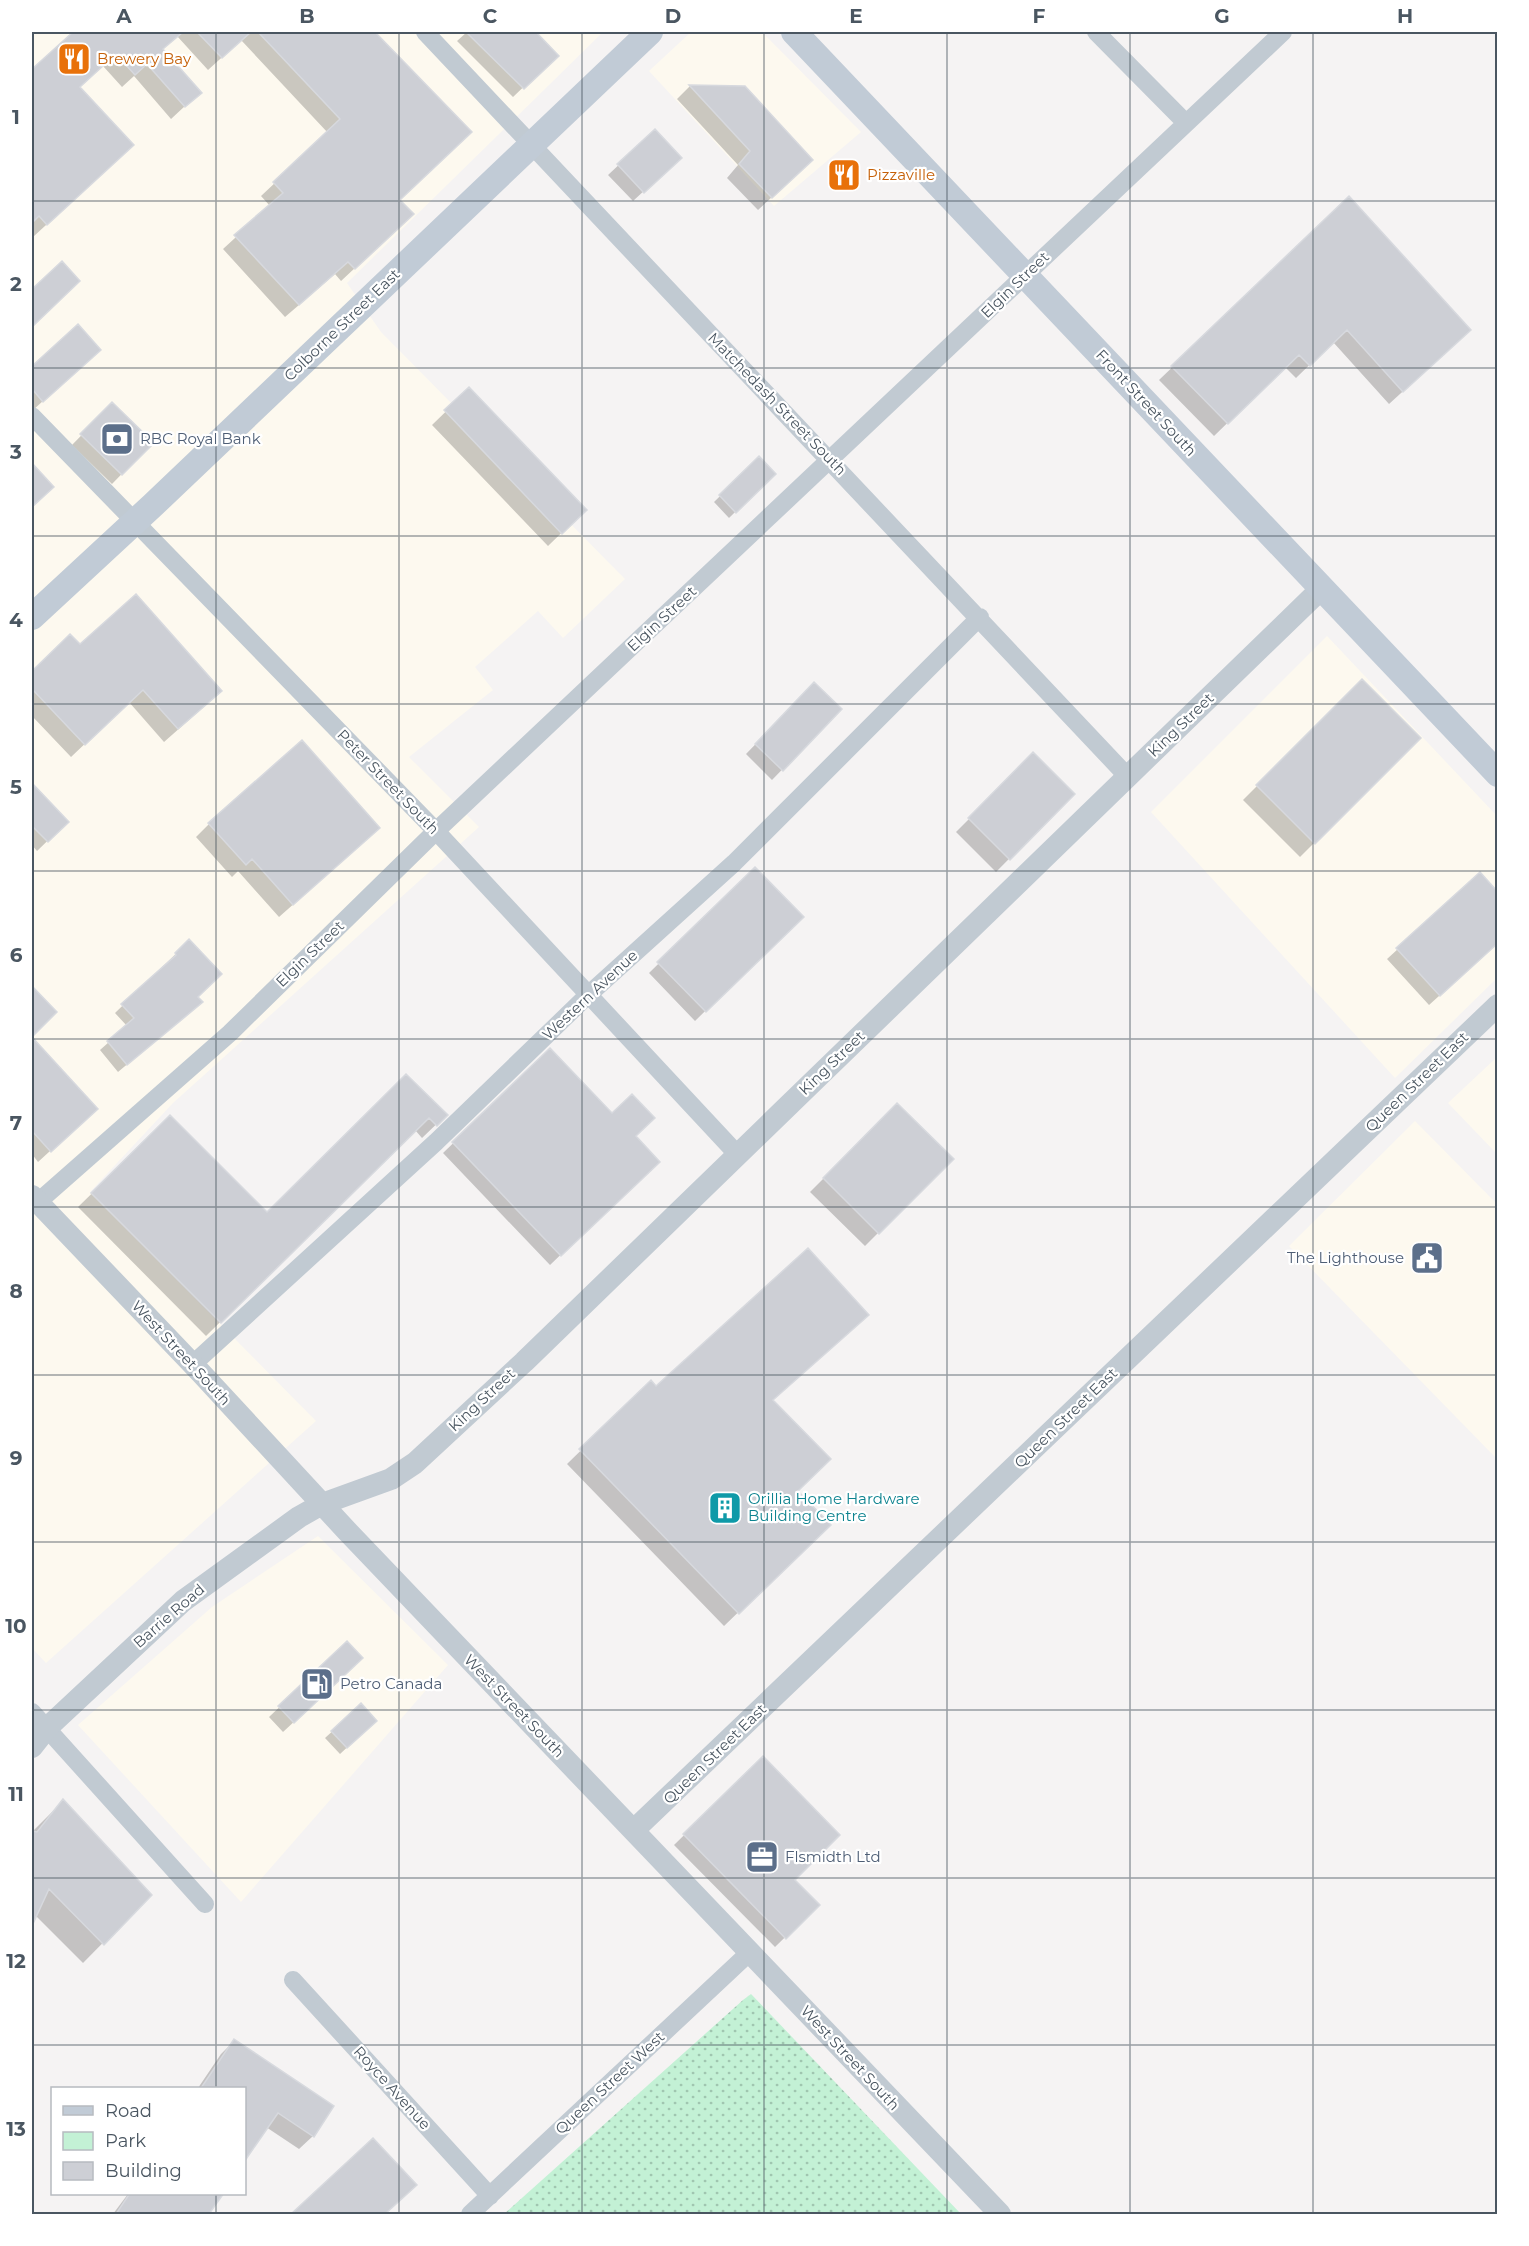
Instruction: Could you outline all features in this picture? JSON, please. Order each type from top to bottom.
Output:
[{"type":"main road","name":"Colborne Street East","points":[[32,617],[134,523],[650,32]]},
{"type":"main road","name":"Front Street South","points":[[794,32],[1497,774]]},
{"type":"street","name":"Matchedash Street South","points":[[425,32],[980,617],[1128,777]]},
{"type":"street","points":[[1096,32],[1185,122]]},
{"type":"street","name":"Elgin Street","points":[[35,1199],[230,1033],[436,831],[1283,32]]},
{"type":"street","name":"Peter Street South","points":[[32,416],[436,831],[587,996],[738,1155]]},
{"type":"street","name":"King Street","points":[[322,1504],[391,1479],[415,1463],[738,1155],[1320,589]]},
{"type":"street","name":"Western Avenue","points":[[193,1364],[436,1142],[587,996],[734,863],[980,617]]},
{"type":"street","name":"Queen Street East","points":[[634,1830],[1497,1005]]},
{"type":"street","name":"West Street South","points":[[35,1199],[193,1364],[322,1504],[1000,2214]]},
{"type":"street","name":"Barrie Road","points":[[32,1747],[39,1720],[183,1600],[322,1504]]},
{"type":"street","points":[[39,1720],[205,1904]]},
{"type":"street","name":"Queen Street West","points":[[470,2214],[750,1952]]},
{"type":"street","name":"Royce Avenue","points":[[293,1980],[490,2196]]},
{"type":"shaded area","points":[[32,32],[603,32],[347,283],[381,332],[625,579],[563,638],[538,611],[475,667],[493,690],[409,757],[479,827],[173,1103],[90,1192],[316,1421],[46,1663],[32,1648]]},
{"type":"shaded area","points":[[691,32],[762,32],[861,132],[774,206],[649,71]]},
{"type":"shaded area","points":[[1327,636],[1497,816],[1497,978],[1395,1078],[1151,812]]},
{"type":"shaded area","points":[[1497,1057],[1497,1154],[1448,1103]]},
{"type":"shaded area","points":[[1415,1121],[1497,1204],[1497,1459],[1289,1246]]},
{"type":"shaded area","points":[[318,1536],[448,1665],[241,1902],[78,1725],[212,1607]]},
{"type":"green space","points":[[751,1994],[961,2214],[504,2214],[743,2000]]},
{"type":"building","points":[[73,32],[183,32],[163,49],[202,93],[185,107],[147,64],[135,75],[116,54],[80,87],[134,145],[47,225],[39,216],[32,223],[32,69]]},
{"type":"building","points":[[197,32],[251,32],[222,58]]},
{"type":"building","points":[[258,32],[375,32],[472,132],[400,200],[414,214],[355,269],[348,262],[299,305],[234,235],[283,193],[273,182],[340,119]]},
{"type":"building","points":[[466,32],[536,32],[559,56],[524,89]]},
{"type":"building","points":[[689,85],[745,86],[813,160],[772,198],[739,164],[750,151]]},
{"type":"building","points":[[655,129],[682,158],[644,193],[617,164]]},
{"type":"building","points":[[1349,196],[1471,330],[1403,392],[1347,330],[1310,366],[1299,355],[1228,424],[1171,366]]},
{"type":"building","points":[[62,261],[80,281],[32,327],[32,289]]},
{"type":"building","points":[[78,324],[101,350],[43,402],[32,389],[32,366]]},
{"type":"building","points":[[469,387],[587,510],[562,534],[444,410]]},
{"type":"building","name":"RBC Royal Bank","points":[[112,402],[154,443],[122,475],[80,434]]},
{"type":"building","points":[[759,456],[776,474],[736,513],[719,495]]},
{"type":"building","points":[[32,463],[54,487],[32,507]]},
{"type":"building","points":[[136,594],[222,691],[178,729],[143,690],[85,745],[32,689],[32,671],[70,634],[80,644]]},
{"type":"building","points":[[1362,679],[1421,738],[1315,844],[1256,785]]},
{"type":"building","points":[[814,682],[842,709],[783,771],[755,744]]},
{"type":"building","points":[[302,740],[380,828],[293,905],[252,859],[246,865],[208,823]]},
{"type":"building","points":[[1033,752],[1075,794],[1010,860],[968,818]]},
{"type":"building","points":[[32,783],[69,822],[48,842],[32,826]]},
{"type":"building","points":[[755,867],[804,917],[706,1012],[657,962]]},
{"type":"building","points":[[1480,872],[1497,891],[1497,944],[1440,996],[1396,948]]},
{"type":"building","points":[[189,939],[222,974],[198,997],[203,1002],[127,1065],[107,1041],[134,1018],[121,1004],[176,955],[175,953]]},
{"type":"building","points":[[32,986],[57,1012],[32,1037]]},
{"type":"building","points":[[32,1037],[98,1109],[51,1152],[32,1131]]},
{"type":"building","points":[[550,1048],[612,1113],[632,1094],[655,1118],[636,1136],[660,1162],[561,1256],[452,1142]]},
{"type":"building","points":[[406,1074],[448,1115],[437,1126],[429,1118],[221,1323],[91,1193],[170,1115],[267,1212]]},
{"type":"building","points":[[897,1103],[954,1159],[879,1234],[823,1178]]},
{"type":"building","points":[[808,1248],[869,1315],[773,1400],[831,1459],[798,1491],[831,1525],[739,1614],[579,1449],[651,1380],[656,1386]]},
{"type":"building","points":[[347,1641],[363,1658],[294,1723],[278,1706]]},
{"type":"building","points":[[361,1703],[377,1721],[347,1748],[331,1731]]},
{"type":"building","name":"Flsmidth Ltd","points":[[763,1756],[840,1835],[795,1880],[820,1905],[786,1939],[683,1834]]},
{"type":"building","points":[[63,1799],[152,1895],[104,1945],[49,1889],[32,1926],[32,1831],[37,1832]]},
{"type":"building","points":[[234,2039],[334,2106],[314,2137],[278,2113],[246,2159],[246,2087],[202,2087]]},
{"type":"building","points":[[373,2138],[417,2185],[385,2214],[291,2214]]},
{"type":"building","points":[[129,2195],[223,2195],[209,2214],[116,2214]]},
{"type":"place","name":"Brewery Bay","points":[[74,59]]},
{"type":"place","name":"Pizzaville","points":[[844,175]]},
{"type":"place","name":"RBC Royal Bank","points":[[117,439]]},
{"type":"place","name":"The Lighthouse","points":[[1427,1258]]},
{"type":"place","name":"Orillia Home Hardware Building Centre","points":[[725,1508]]},
{"type":"place","name":"Petro Canada","points":[[317,1684]]},
{"type":"place","name":"Flsmidth Ltd","points":[[762,1857]]}]
